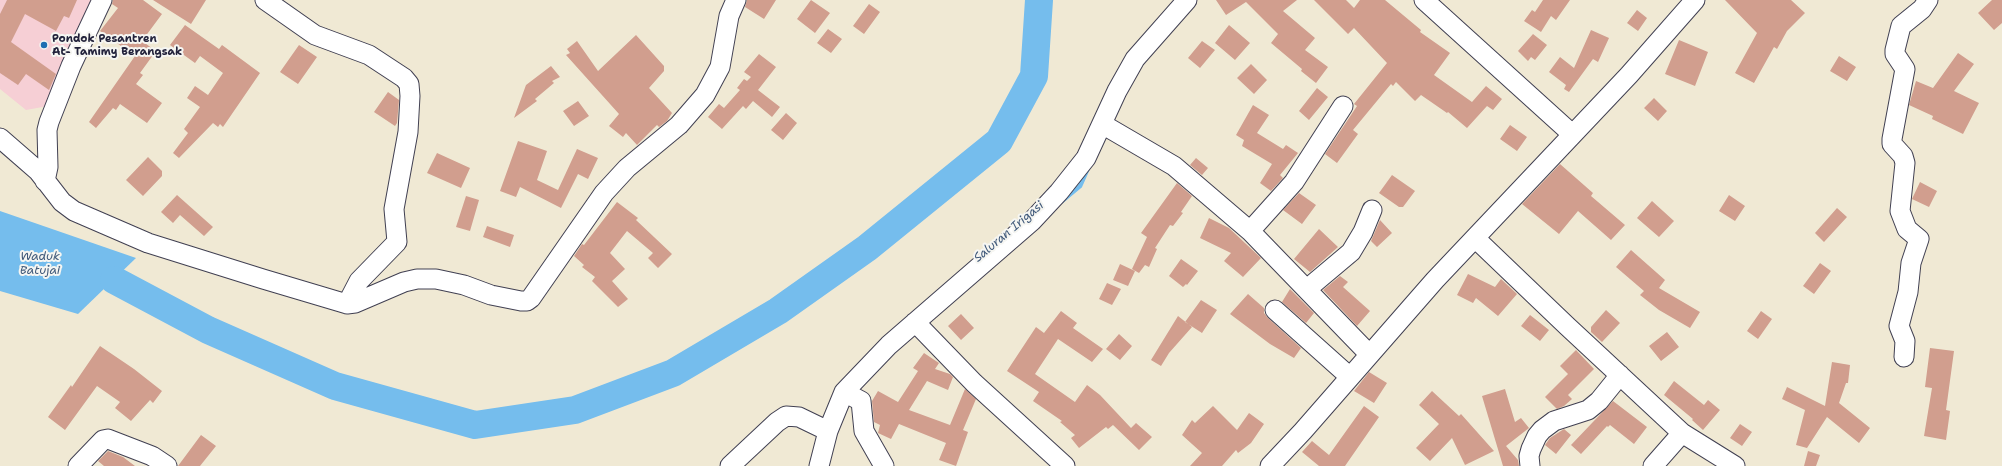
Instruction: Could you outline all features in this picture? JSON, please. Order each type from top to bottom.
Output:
[{"type":"street","points":[[46,181],[48,167],[47,130],[49,122],[71,66],[102,0]]},
{"type":"street","points":[[265,0],[315,35],[369,55],[404,78],[409,84],[410,96],[408,132],[394,209],[397,242],[359,282],[347,304]]},
{"type":"street","points":[[0,138],[38,171],[67,207],[118,231],[263,279],[347,304],[355,303],[417,279],[436,279],[464,285],[491,295],[527,301],[531,298],[604,193],[627,168],[679,125],[705,95],[720,67],[729,16],[736,0]]},
{"type":"street","points":[[819,466],[828,431],[879,355],[921,327],[1032,221],[1059,192],[1086,158],[1107,126],[1135,59],[1187,0]]},
{"type":"street","points":[[1424,0],[1572,134]]},
{"type":"street","points":[[1270,466],[1303,431],[1369,354],[1475,238],[1629,75],[1695,0]]},
{"type":"street","points":[[1904,357],[1905,341],[1899,326],[1908,292],[1911,263],[1919,239],[1907,229],[1900,211],[1906,163],[1903,156],[1892,144],[1892,138],[1905,69],[1895,54],[1895,50],[1901,26],[1922,9],[1928,0]]},
{"type":"street","points":[[1250,231],[1294,182],[1342,106]]},
{"type":"street","points":[[1107,126],[1174,166],[1250,231],[1369,354]]},
{"type":"street","points":[[1307,289],[1351,252],[1363,232],[1372,210]]},
{"type":"street","points":[[1475,238],[1682,433],[1734,466]]},
{"type":"street","points":[[1275,310],[1350,377]]},
{"type":"street","points":[[921,327],[974,383],[1065,466]]},
{"type":"street","points":[[1530,466],[1529,456],[1531,449],[1537,436],[1542,430],[1554,421],[1588,410],[1599,401],[1620,375]]},
{"type":"street","points":[[851,396],[864,431],[884,466]]},
{"type":"street","points":[[730,466],[773,425],[786,416],[799,417],[828,431]]},
{"type":"street","points":[[1653,466],[1682,433]]},
{"type":"street","points":[[78,466],[103,440],[108,439],[152,456],[167,466]]},
{"type":"shaded area","name":"Pondok Pesantren At- Tamimy Berangsak","points":[[0,0],[105,0],[65,103],[26,110],[0,89]]},
{"type":"water","name":"Waduk Batujai","points":[[0,211],[136,258],[78,314],[0,291]]},
{"type":"building","points":[[7,0],[77,0],[69,18],[64,16],[56,31],[25,14],[11,42],[56,74],[49,90],[26,74],[18,85],[0,73],[0,14]]},
{"type":"building","points":[[113,0],[143,0],[162,14],[142,41],[156,51],[140,73],[143,75],[136,84],[162,103],[147,123],[120,104],[116,110],[113,108],[96,128],[89,122],[135,56],[100,31],[118,8],[112,4]]},
{"type":"building","points":[[153,0],[206,0],[191,24]]},
{"type":"building","points":[[747,0],[776,0],[764,19],[745,7]]},
{"type":"building","points":[[811,0],[830,13],[815,33],[797,19]]},
{"type":"building","points":[[1216,0],[1297,0],[1283,11],[1315,38],[1305,50],[1328,67],[1316,83],[1271,43],[1278,34],[1246,2],[1226,15]]},
{"type":"building","points":[[1314,0],[1346,0],[1354,8],[1360,0],[1385,0],[1421,30],[1420,32],[1450,53],[1434,75],[1472,102],[1486,86],[1502,99],[1493,110],[1487,106],[1467,128],[1448,112],[1447,113],[1421,95],[1415,101],[1396,82],[1393,86],[1391,84],[1353,130],[1358,134],[1337,163],[1325,154],[1357,106],[1354,104],[1387,63],[1354,28],[1348,34]]},
{"type":"building","points":[[1543,0],[1570,0],[1556,20],[1551,16],[1541,32],[1524,21],[1532,10],[1535,12]]},
{"type":"building","points":[[1725,0],[1791,0],[1805,13],[1787,31],[1777,49],[1774,47],[1754,83],[1735,73],[1757,33]]},
{"type":"building","points":[[1992,0],[2002,0],[2002,23],[1994,30],[1978,13]]},
{"type":"building","points":[[869,4],[880,12],[864,34],[853,26]]},
{"type":"building","points":[[1637,10],[1647,18],[1638,31],[1627,23]]},
{"type":"building","points":[[185,25],[219,49],[222,45],[260,73],[223,127],[220,124],[218,127],[213,123],[179,158],[173,153],[188,133],[184,129],[200,107],[187,98],[195,86],[208,95],[223,73],[200,56],[195,63],[170,45]]},
{"type":"building","points":[[1229,25],[1250,43],[1235,60],[1215,43]]},
{"type":"building","points":[[828,29],[842,39],[831,53],[817,43]]},
{"type":"building","points":[[1591,30],[1609,38],[1598,62],[1593,59],[1569,92],[1564,89],[1566,85],[1549,72],[1560,57],[1574,68]]},
{"type":"building","points":[[1533,34],[1547,45],[1535,60],[1531,57],[1528,61],[1518,51]]},
{"type":"building","points":[[636,35],[664,66],[664,71],[649,88],[672,113],[667,121],[659,127],[657,125],[637,145],[626,133],[623,137],[609,126],[619,114],[566,55],[570,53],[567,49],[577,41],[598,71]]},
{"type":"building","points":[[1679,40],[1708,52],[1695,86],[1665,74]]},
{"type":"building","points":[[1202,41],[1215,50],[1200,68],[1188,58]]},
{"type":"building","points":[[299,45],[317,57],[298,84],[280,72]]},
{"type":"building","points":[[1958,53],[1974,64],[1954,91],[1979,103],[1963,134],[1932,119],[1933,116],[1909,105],[1916,81],[1933,88]]},
{"type":"building","points":[[759,54],[776,67],[758,90],[780,107],[772,117],[753,101],[746,109],[743,106],[722,129],[708,117],[719,104],[724,108],[740,90],[737,88],[744,79],[747,81],[751,77],[744,72]]},
{"type":"building","points":[[1839,56],[1856,67],[1847,81],[1830,71]]},
{"type":"building","points":[[1251,64],[1267,80],[1254,94],[1237,78]]},
{"type":"building","points":[[551,66],[560,77],[552,81],[554,83],[535,99],[537,101],[514,118],[526,85]]},
{"type":"building","points":[[1317,88],[1328,97],[1309,120],[1299,111]]},
{"type":"building","points":[[388,92],[399,100],[397,123],[395,126],[374,112]]},
{"type":"building","points":[[1654,98],[1667,111],[1658,121],[1644,108]]},
{"type":"building","points":[[578,101],[589,116],[574,126],[563,111]]},
{"type":"building","points":[[1253,105],[1269,115],[1257,133],[1283,149],[1286,145],[1298,153],[1280,175],[1283,178],[1271,191],[1260,183],[1272,164],[1242,146],[1244,140],[1236,135]]},
{"type":"building","points":[[786,113],[797,123],[783,140],[771,130]]},
{"type":"building","points":[[1510,125],[1527,137],[1517,151],[1500,139]]},
{"type":"building","points":[[518,141],[547,151],[537,180],[558,190],[577,149],[598,158],[588,179],[578,174],[561,208],[520,187],[516,197],[500,191]]},
{"type":"building","points":[[437,153],[470,168],[461,188],[427,173]]},
{"type":"building","points":[[148,157],[162,171],[162,176],[143,196],[126,180]]},
{"type":"building","points":[[1196,158],[1208,168],[1202,175],[1190,165]]},
{"type":"building","points":[[1560,164],[1593,193],[1591,196],[1625,225],[1611,240],[1578,211],[1559,234],[1522,204]]},
{"type":"building","points":[[1392,175],[1415,191],[1403,207],[1399,207],[1379,193]]},
{"type":"building","points":[[1920,182],[1937,191],[1929,207],[1912,199]]},
{"type":"building","points":[[1177,183],[1192,196],[1181,212],[1183,213],[1173,226],[1170,225],[1155,248],[1157,249],[1149,267],[1145,265],[1139,273],[1132,269],[1147,237],[1141,233]]},
{"type":"building","points":[[1299,193],[1316,205],[1302,224],[1283,210]]},
{"type":"building","points":[[177,195],[213,227],[204,236],[180,215],[173,223],[161,212]]},
{"type":"building","points":[[1729,195],[1745,206],[1735,221],[1719,211]]},
{"type":"building","points":[[466,196],[479,200],[470,231],[456,227]]},
{"type":"building","points":[[1652,201],[1674,221],[1659,237],[1637,218]]},
{"type":"building","points":[[617,202],[638,218],[636,220],[672,254],[658,268],[648,258],[653,253],[627,231],[610,253],[625,269],[612,281],[628,299],[618,307],[592,281],[595,277],[582,267],[584,265],[574,256],[582,244],[584,245]]},
{"type":"building","points":[[1837,208],[1847,217],[1824,242],[1815,233]]},
{"type":"building","points":[[1209,218],[1229,228],[1261,258],[1243,277],[1224,261],[1231,253],[1200,238]]},
{"type":"building","points":[[1380,220],[1392,233],[1377,247],[1371,241]]},
{"type":"building","points":[[487,226],[514,235],[510,247],[483,237]]},
{"type":"building","points":[[1319,229],[1338,247],[1310,272],[1294,259]]},
{"type":"building","points":[[1631,250],[1665,280],[1659,288],[1700,312],[1690,328],[1659,310],[1640,295],[1644,291],[1616,267]]},
{"type":"building","points":[[1181,259],[1198,271],[1187,285],[1186,284],[1183,287],[1169,276]]},
{"type":"building","points":[[1820,263],[1831,271],[1814,294],[1803,286]]},
{"type":"building","points":[[1120,264],[1135,271],[1128,286],[1113,280]]},
{"type":"building","points":[[1468,274],[1495,287],[1501,279],[1517,294],[1498,316],[1476,298],[1473,303],[1457,295]]},
{"type":"building","points":[[1340,276],[1348,282],[1343,287],[1370,311],[1357,326],[1323,290]]},
{"type":"building","points":[[1107,283],[1121,289],[1112,305],[1099,299]]},
{"type":"building","points":[[1290,289],[1314,313],[1306,323],[1282,302]]},
{"type":"building","points":[[1248,294],[1264,308],[1264,313],[1268,318],[1301,348],[1294,358],[1270,344],[1230,314]]},
{"type":"building","points":[[1201,300],[1217,310],[1202,333],[1185,322]]},
{"type":"building","points":[[1606,310],[1620,323],[1602,342],[1591,332],[1591,327]]},
{"type":"building","points":[[1061,311],[1077,323],[1073,328],[1103,349],[1092,362],[1058,339],[1035,374],[1075,402],[1087,385],[1100,395],[1131,428],[1136,423],[1152,437],[1139,450],[1113,425],[1108,429],[1106,427],[1079,448],[1071,438],[1075,435],[1060,422],[1062,421],[1033,401],[1039,392],[1007,371],[1036,327],[1044,333]]},
{"type":"building","points":[[1761,311],[1772,319],[1758,339],[1747,331]]},
{"type":"building","points":[[961,314],[974,328],[961,340],[948,326]]},
{"type":"building","points":[[1530,315],[1549,330],[1540,341],[1521,326]]},
{"type":"building","points":[[1178,316],[1192,327],[1169,353],[1161,366],[1151,360]]},
{"type":"building","points":[[1667,332],[1679,347],[1661,361],[1649,346]]},
{"type":"building","points":[[1119,334],[1132,346],[1120,360],[1106,349]]},
{"type":"building","points":[[100,346],[134,369],[162,391],[153,403],[150,400],[131,421],[115,408],[120,402],[97,386],[65,430],[48,417],[71,385],[72,387]]},
{"type":"building","points":[[1930,348],[1954,351],[1946,410],[1950,411],[1946,440],[1924,436],[1932,388],[1925,387]]},
{"type":"building","points":[[1576,350],[1594,369],[1568,395],[1572,399],[1564,406],[1557,409],[1545,397],[1568,374],[1560,366]]},
{"type":"building","points":[[924,353],[939,363],[935,369],[950,374],[953,377],[948,390],[927,381],[909,410],[950,425],[965,389],[976,399],[963,430],[968,432],[956,466],[939,460],[946,443],[899,424],[891,439],[878,433],[880,425],[874,422],[872,401],[878,391],[898,402],[918,371],[913,368]]},
{"type":"building","points":[[1832,362],[1850,365],[1848,383],[1846,383],[1839,403],[1870,428],[1859,443],[1827,417],[1807,448],[1796,445],[1805,410],[1782,399],[1787,387],[1825,406]]},
{"type":"building","points":[[1369,372],[1387,383],[1374,403],[1354,391]]},
{"type":"building","points":[[1674,381],[1704,405],[1708,400],[1720,410],[1703,430],[1692,420],[1693,419],[1664,395]]},
{"type":"building","points":[[1505,389],[1515,422],[1521,418],[1529,428],[1506,446],[1518,460],[1519,466],[1503,466],[1482,396]]},
{"type":"building","points":[[1432,391],[1459,416],[1461,414],[1494,451],[1465,465],[1452,438],[1430,461],[1416,448],[1439,424],[1419,405]]},
{"type":"building","points":[[1613,401],[1647,427],[1634,444],[1610,425],[1608,427],[1607,426],[1581,454],[1571,445]]},
{"type":"building","points":[[1213,406],[1237,430],[1249,413],[1264,424],[1251,443],[1238,453],[1236,450],[1222,466],[1190,466],[1202,453],[1182,435],[1192,420],[1195,423]]},
{"type":"building","points":[[1364,406],[1379,417],[1345,466],[1319,466],[1302,452],[1312,441],[1329,455]]},
{"type":"building","points":[[1740,424],[1752,432],[1742,446],[1730,438]]},
{"type":"building","points":[[1564,429],[1571,435],[1556,454],[1545,445],[1550,438]]},
{"type":"building","points":[[201,435],[216,446],[200,466],[178,466]]},
{"type":"building","points":[[108,451],[123,457],[135,466],[104,466],[98,461]]},
{"type":"building","points":[[1808,451],[1820,455],[1816,466],[1804,466]]},
{"type":"waterway","points":[[114,280],[208,330],[335,386],[475,425],[575,410],[673,373],[778,311],[867,248],[999,141],[1034,76],[1039,0]]},
{"type":"waterway","name":"Saluran Irigasi","points":[[1062,201],[1080,186],[1088,168]]},
{"type":"place","name":"Pondok Pesantren At- Tamimy Berangsak","points":[[44,45]]}]
